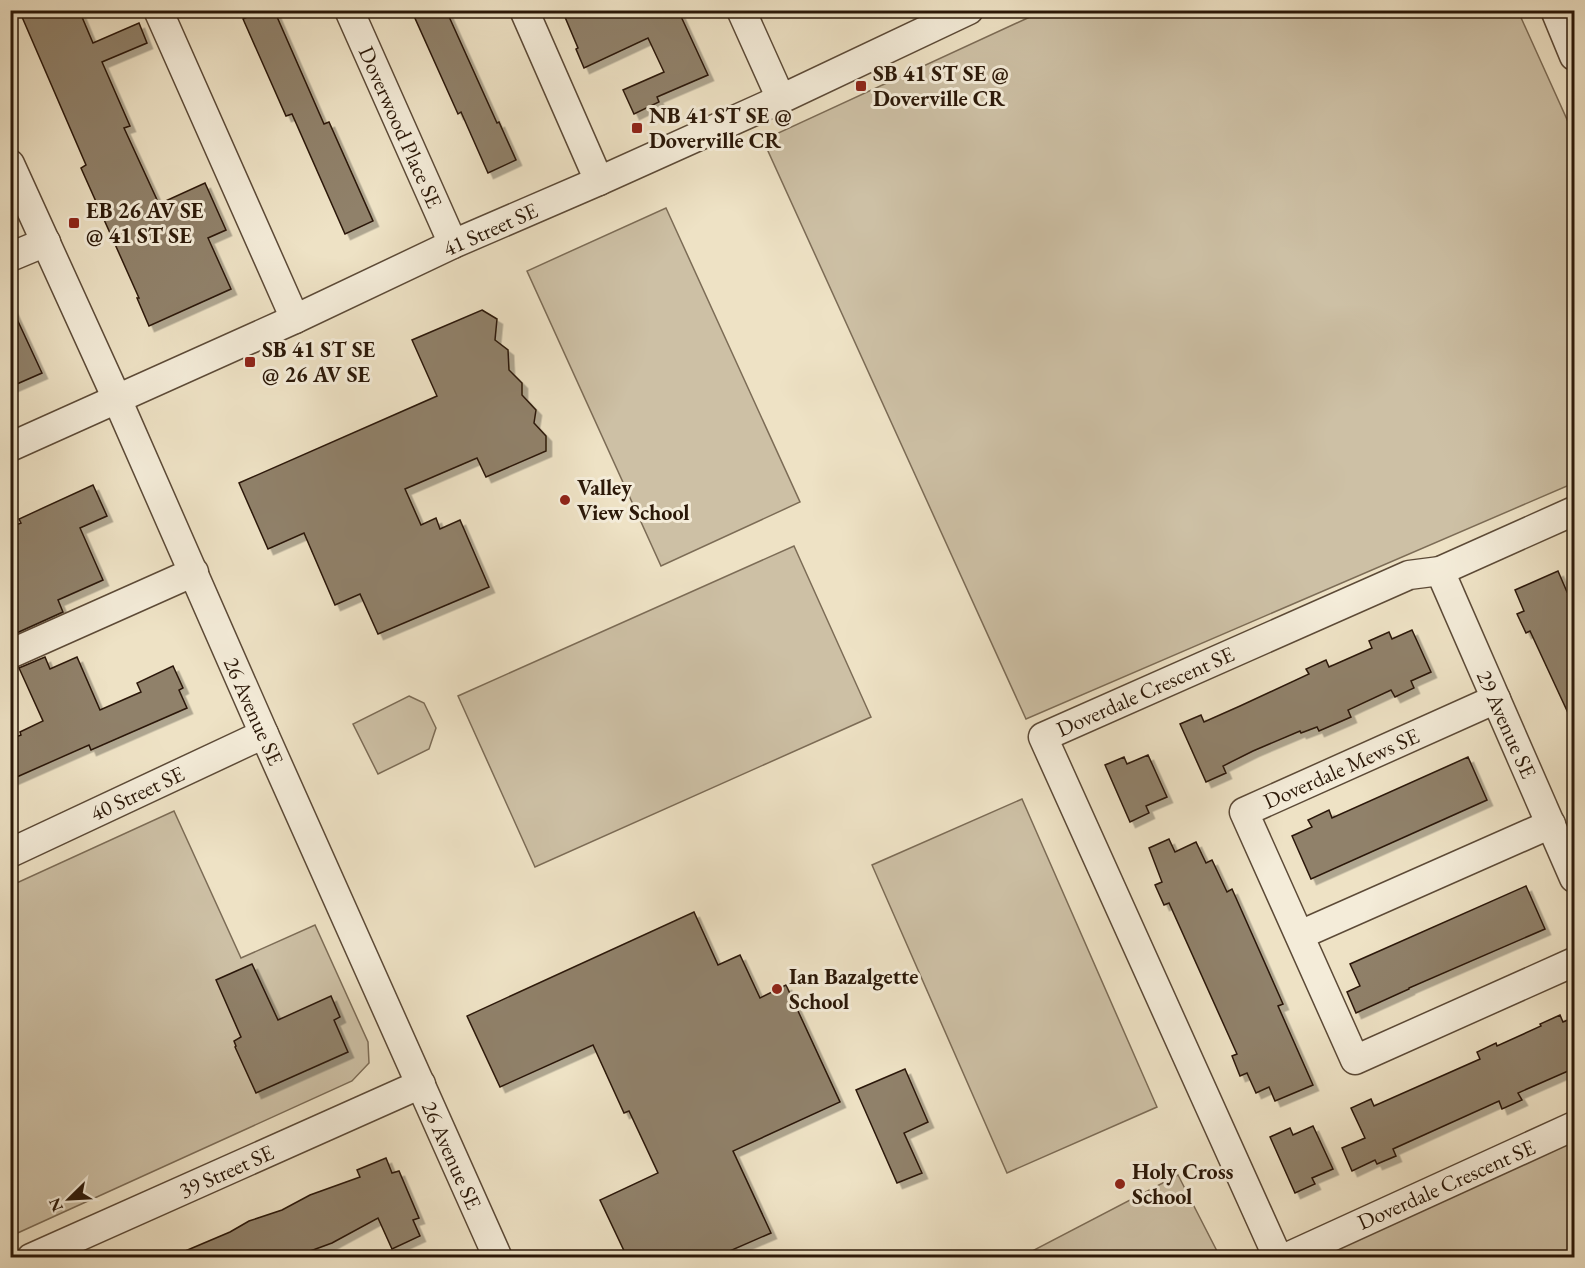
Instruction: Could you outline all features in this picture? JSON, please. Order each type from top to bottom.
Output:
[{"type":"street","points":[[158,10],[295,319]]},
{"type":"street","name":"Doverwood Place SE","points":[[349,10],[453,244]]},
{"type":"street","points":[[524,10],[599,181]]},
{"type":"street","points":[[741,10],[781,99]]},
{"type":"street","name":"41 Street SE","points":[[10,447],[295,319],[453,244],[781,99],[969,10]]},
{"type":"street","points":[[1555,10],[1575,56]]},
{"type":"street","name":"26 Avenue SE","points":[[10,164],[194,572],[495,1256]]},
{"type":"street","points":[[10,257],[46,242]]},
{"type":"street","name":"Doverdale Crescent SE","points":[[1278,1257],[1043,737],[1409,575],[1440,571],[1575,511]]},
{"type":"street","name":"29 Avenue SE","points":[[1440,571],[1575,878]]},
{"type":"street","points":[[10,654],[194,572]]},
{"type":"street","name":"Doverdale Mews SE","points":[[1496,699],[1244,812],[1355,1060],[1575,962]]},
{"type":"street","name":"40 Street SE","points":[[10,853],[264,734]]},
{"type":"street","points":[[1300,935],[1551,824]]},
{"type":"street","name":"39 Street SE","points":[[31,1257],[421,1084]]},
{"type":"street","name":"Doverdale Crescent SE","points":[[1285,1257],[1575,1126]]},
{"type":"shaded area","points":[[1045,10],[1518,11],[1574,135],[1574,483],[1026,719],[763,140]]},
{"type":"shaded area","points":[[666,208],[800,502],[661,566],[527,271]]},
{"type":"shaded area","points":[[794,546],[871,717],[535,867],[458,696]]},
{"type":"shaded area","points":[[409,696],[424,703],[436,728],[429,749],[378,774],[353,724]]},
{"type":"shaded area","points":[[1022,799],[1157,1107],[1007,1173],[872,865]]},
{"type":"shaded area","points":[[174,811],[241,958],[315,925],[368,1042],[369,1063],[352,1081],[11,1236],[10,886]]},
{"type":"shaded area","points":[[1574,1138],[1574,1257],[1314,1257]]},
{"type":"shaded area","points":[[1178,1175],[1220,1257],[1037,1257],[1034,1250]]},
{"type":"building","points":[[19,10],[79,10],[93,43],[139,23],[147,43],[102,62],[130,126],[124,128],[159,204],[205,183],[226,230],[208,238],[231,289],[149,326],[137,298],[139,298],[81,168],[86,165]]},
{"type":"building","points":[[263,10],[274,10],[324,124],[329,122],[373,221],[345,234],[292,114],[286,116],[243,19]]},
{"type":"building","points":[[427,10],[446,10],[516,160],[488,173],[461,112],[458,114],[414,16]]},
{"type":"building","points":[[562,10],[678,10],[708,75],[657,97],[659,102],[634,114],[623,90],[664,72],[648,38],[584,68]]},
{"type":"building","points":[[10,304],[42,373],[10,387]]},
{"type":"building","points":[[482,310],[497,319],[495,340],[508,350],[509,370],[522,383],[522,395],[536,410],[534,423],[546,436],[546,451],[486,477],[477,458],[405,489],[421,525],[436,518],[440,529],[460,520],[489,587],[378,634],[360,594],[335,605],[304,533],[268,549],[239,483],[437,396],[412,340]]},
{"type":"building","points":[[93,485],[107,516],[80,528],[103,580],[58,600],[63,612],[10,636],[10,527],[21,523],[19,519]]},
{"type":"building","points":[[1558,571],[1567,592],[1575,588],[1575,728],[1530,631],[1526,633],[1517,614],[1524,611],[1515,590]]},
{"type":"building","points":[[1412,630],[1431,672],[1411,681],[1414,688],[1395,697],[1391,690],[1348,710],[1351,717],[1319,731],[1317,727],[1301,733],[1300,731],[1253,751],[1223,766],[1226,773],[1206,782],[1180,724],[1201,715],[1204,722],[1309,674],[1306,669],[1326,660],[1329,667],[1372,648],[1369,641],[1389,632],[1392,639]]},
{"type":"building","points":[[45,657],[50,669],[77,657],[100,710],[141,692],[137,683],[173,666],[183,688],[179,690],[187,708],[91,750],[89,745],[10,780],[10,739],[43,721],[19,668]]},
{"type":"building","points":[[1148,755],[1167,797],[1146,806],[1149,813],[1130,822],[1105,765],[1124,757],[1127,764]]},
{"type":"building","points":[[1468,757],[1487,800],[1311,879],[1292,836],[1312,827],[1308,820],[1329,810],[1332,818]]},
{"type":"building","points":[[1169,839],[1175,852],[1196,842],[1206,863],[1212,860],[1227,892],[1232,889],[1283,1004],[1278,1006],[1313,1085],[1275,1101],[1269,1087],[1256,1093],[1247,1073],[1240,1076],[1232,1056],[1237,1054],[1169,903],[1164,905],[1155,885],[1162,882],[1149,848]]},
{"type":"building","points":[[1526,886],[1545,929],[1356,1013],[1347,992],[1360,986],[1350,964]]},
{"type":"building","points":[[694,912],[718,965],[740,955],[760,998],[786,985],[840,1102],[733,1151],[771,1233],[716,1257],[627,1257],[600,1200],[658,1173],[629,1111],[624,1113],[593,1045],[500,1087],[467,1016]]},
{"type":"building","points":[[252,964],[278,1020],[331,996],[340,1017],[334,1020],[348,1052],[256,1093],[235,1047],[234,1041],[241,1037],[216,980]]},
{"type":"building","points":[[1560,1015],[1563,1022],[1575,1017],[1575,1068],[1518,1093],[1522,1100],[1502,1109],[1499,1101],[1393,1149],[1396,1156],[1377,1164],[1375,1160],[1352,1171],[1342,1148],[1365,1138],[1351,1108],[1371,1099],[1374,1106],[1480,1059],[1477,1052],[1496,1043],[1497,1046]]},
{"type":"building","points":[[905,1069],[928,1122],[904,1133],[922,1173],[897,1183],[856,1090]]},
{"type":"building","points":[[1313,1126],[1333,1169],[1312,1178],[1315,1184],[1295,1193],[1270,1137],[1290,1128],[1293,1135]]},
{"type":"building","points":[[386,1158],[392,1173],[399,1171],[419,1218],[413,1220],[420,1236],[392,1249],[378,1218],[332,1243],[294,1257],[171,1257],[230,1232],[249,1221],[282,1210],[310,1195],[360,1177],[357,1170]]},
{"type":"place","name":"SB 41 ST SE @ Doverville CR","points":[[861,86]]},
{"type":"place","name":"NB 41 ST SE @ Doverville CR","points":[[637,128]]},
{"type":"place","name":"EB 26 AV SE @ 41 ST SE","points":[[74,223]]},
{"type":"place","name":"SB 41 ST SE @ 26 AV SE","points":[[250,362]]},
{"type":"place","name":"Valley View School","points":[[565,500]]},
{"type":"place","name":"Ian Bazalgette School","points":[[777,989]]},
{"type":"place","name":"Holy Cross School","points":[[1120,1184]]}]
